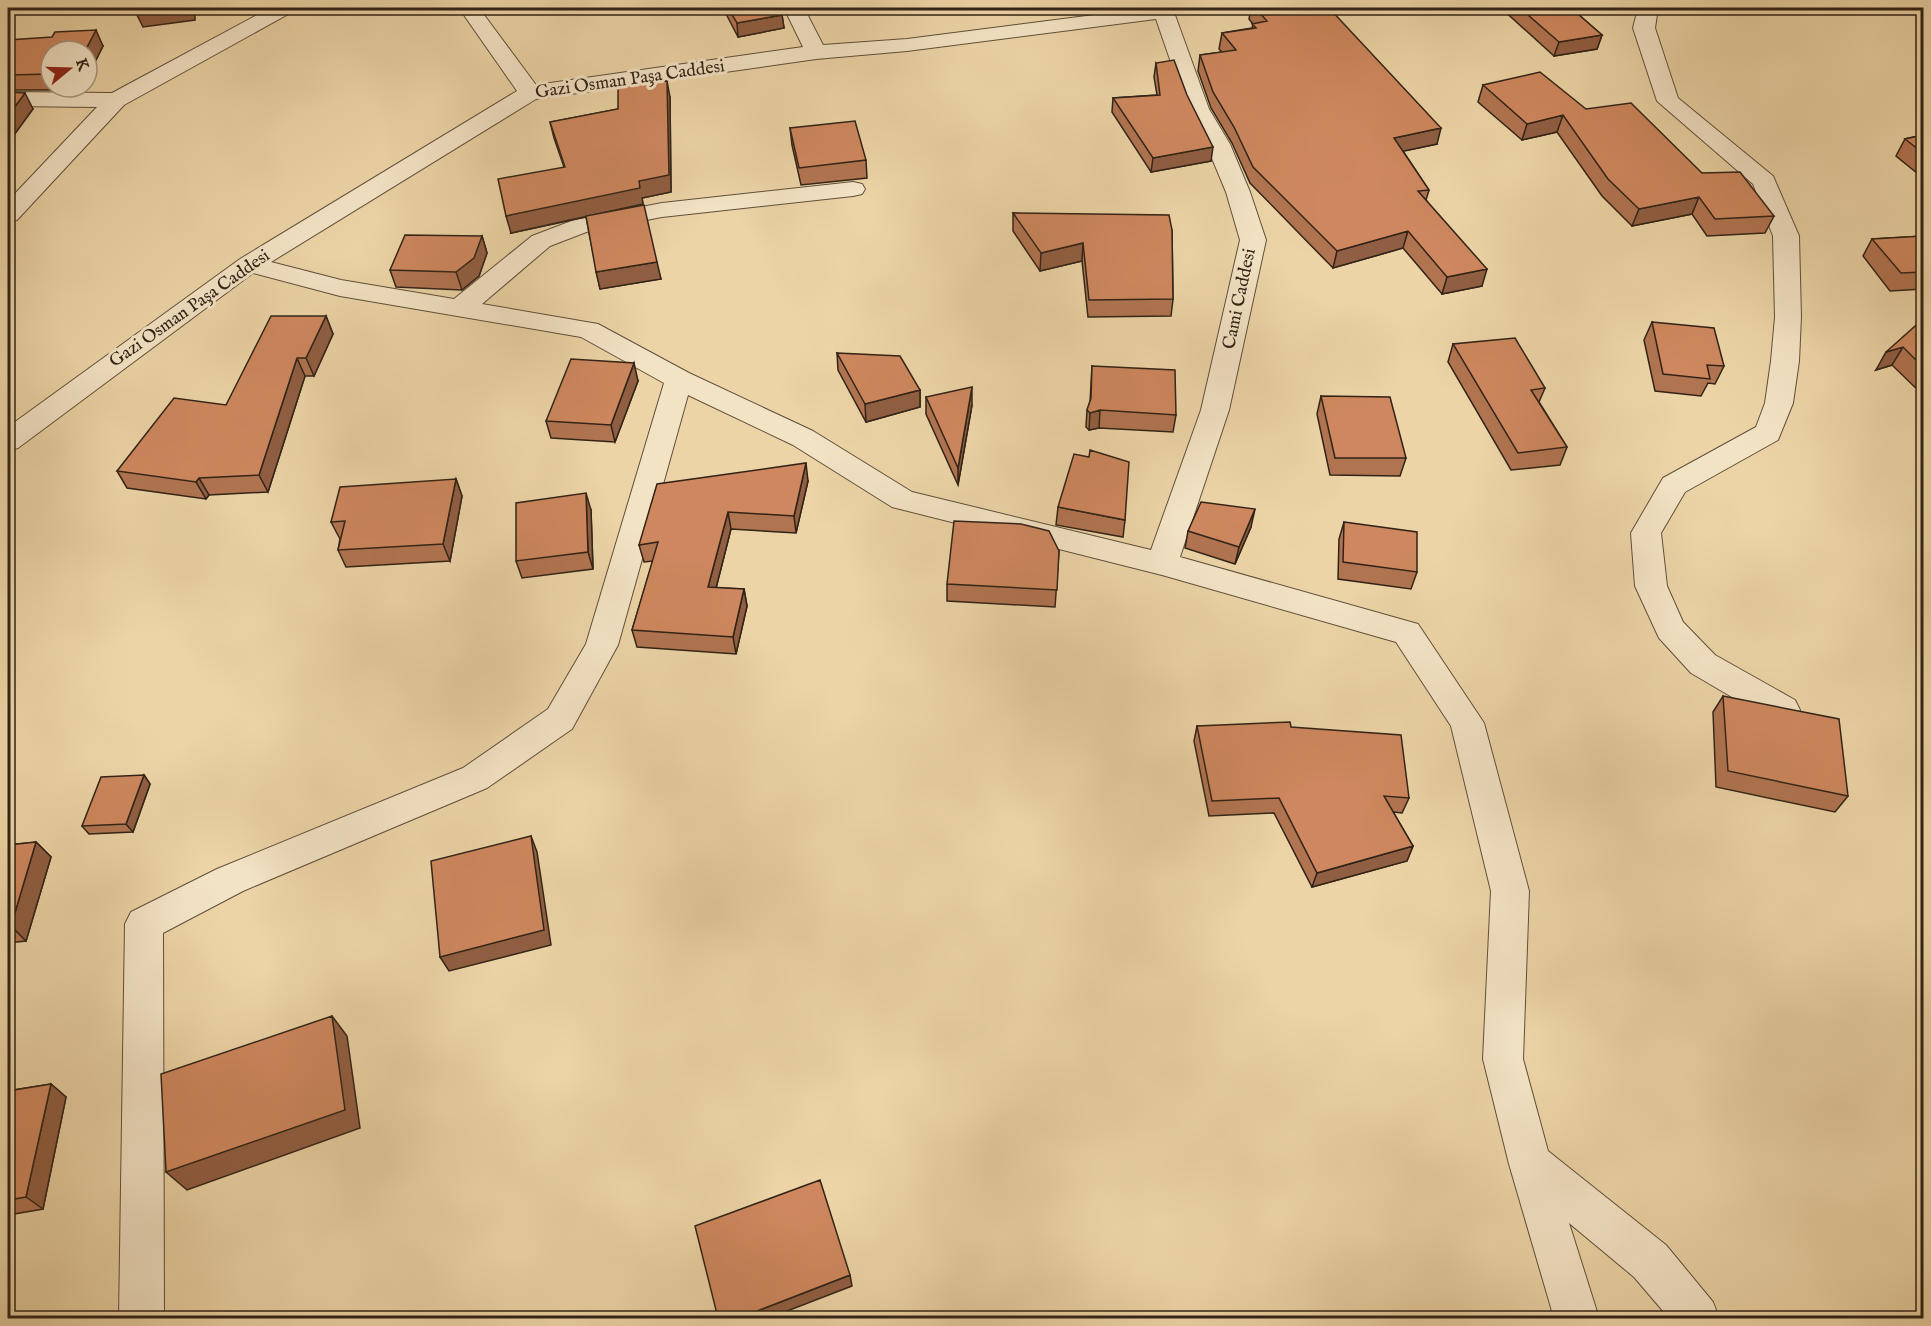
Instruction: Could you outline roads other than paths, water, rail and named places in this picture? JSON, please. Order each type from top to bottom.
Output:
[{"type":"street","points":[[8,215],[116,100],[285,8]]},
{"type":"street","points":[[469,8],[530,93]]},
{"type":"street","points":[[794,8],[816,52]]},
{"type":"street","points":[[1648,8],[1644,28],[1668,101],[1764,181],[1786,236],[1788,317],[1779,403],[1768,434],[1674,485],[1646,533],[1651,586],[1670,629],[1703,664],[1783,710]]},
{"type":"street","name":"Gazi Osman Paşa Caddesi","points":[[8,441],[249,264],[530,93],[816,52],[907,45],[1166,9]]},
{"type":"street","name":"Cami Caddesi","points":[[1162,564],[1215,410],[1253,240],[1238,192],[1218,144],[1198,109],[1166,9]]},
{"type":"street","points":[[8,99],[116,100]]},
{"type":"street","points":[[460,308],[542,241],[583,225],[662,210],[853,189]]},
{"type":"street","points":[[249,264],[340,288],[588,330],[679,379],[803,438],[903,500],[1162,564],[1407,633],[1467,723],[1510,891],[1503,1059],[1530,1164],[1576,1318]]},
{"type":"street","points":[[141,1318],[144,924],[230,880],[475,778],[560,719],[602,645],[679,379]]},
{"type":"street","points":[[1530,1164],[1650,1261],[1697,1318]]}]
